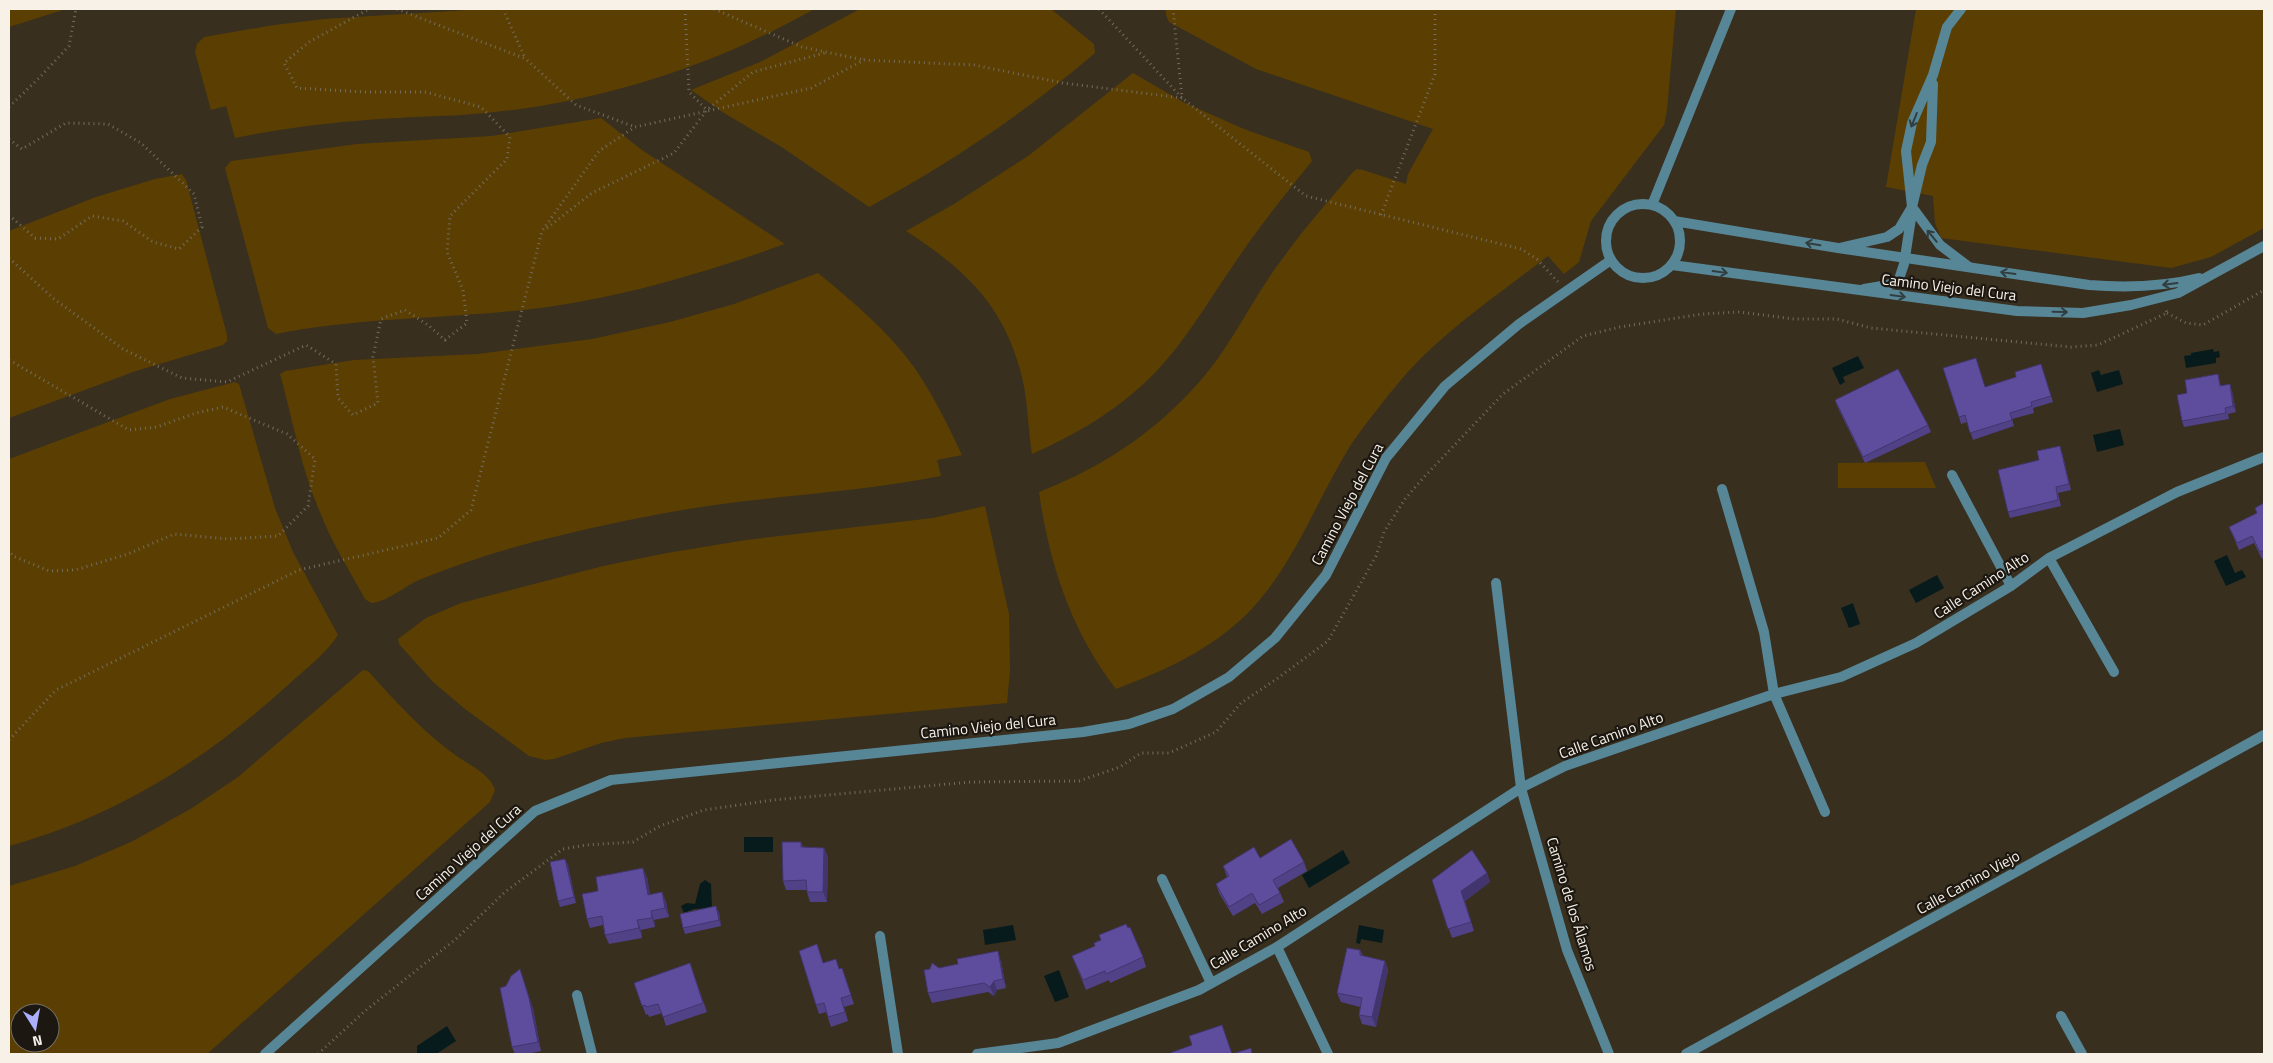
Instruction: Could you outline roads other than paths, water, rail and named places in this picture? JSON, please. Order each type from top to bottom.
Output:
[{"type":"street","points":[[1652,205],[1731,9]]},
{"type":"street","points":[[1961,9],[1948,27],[1933,75],[1912,123],[1906,151],[1912,207],[1940,245],[1969,267]]},
{"type":"street","points":[[1858,290],[1888,285],[1900,279],[1912,207],[1922,165],[1931,142],[1933,75]]},
{"type":"street","points":[[1637,205],[1652,205],[1664,211],[1674,221],[1680,235],[1679,251],[1672,265],[1661,274],[1640,278],[1620,271],[1611,260],[1606,247],[1607,232],[1613,220],[1624,210],[1637,205]]},
{"type":"street","points":[[1838,248],[1887,237],[1899,229],[1912,207]]},
{"type":"street","name":"Camino Viejo del Cura","points":[[1674,221],[1838,248],[2089,285],[2130,288],[2176,283],[2217,273]]},
{"type":"street","name":"Camino Viejo del Cura","points":[[1672,265],[2017,311],[2083,313],[2131,305],[2178,293],[2264,246]]},
{"type":"street","name":"Camino Viejo del Cura","points":[[265,1054],[535,811],[610,780],[1083,732],[1129,724],[1173,709],[1229,677],[1275,638],[1326,575],[1386,458],[1445,386],[1519,324],[1565,290],[1611,260]]},
{"type":"street","name":"Calle Camino Alto","points":[[977,1054],[1058,1043],[1199,990],[1277,947],[1521,788],[1565,766],[1774,694],[1841,677],[1916,644],[2011,586],[2049,558],[2177,492],[2264,457]]},
{"type":"street","points":[[1952,475],[2011,586]]},
{"type":"street","points":[[1722,489],[1764,632],[1774,694],[1824,812]]},
{"type":"street","points":[[2049,558],[2114,672]]},
{"type":"street","name":"Camino de los Álamos","points":[[1496,583],[1521,788],[1567,950],[1609,1054]]},
{"type":"street","name":"Calle Camino Viejo","points":[[1686,1054],[2264,735]]},
{"type":"street","points":[[1162,879],[1211,983]]},
{"type":"street","points":[[880,936],[898,1054]]},
{"type":"street","points":[[1277,947],[1328,1054]]},
{"type":"street","points":[[577,995],[592,1054]]},
{"type":"street","points":[[2060,1016],[2082,1054]]},
{"type":"street","points":[[1058,1043],[1061,1054]]}]
